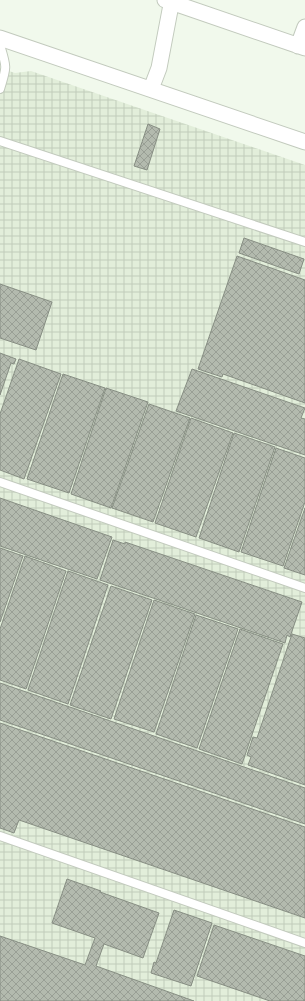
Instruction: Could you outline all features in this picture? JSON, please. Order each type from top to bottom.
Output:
[{"type":"street","points":[[151,89],[159,68],[170,10],[169,1],[189,4],[302,47],[305,27]]},
{"type":"street","points":[[0,38],[305,142]]},
{"type":"lane","points":[[0,45],[6,63],[6,70],[0,89]]},
{"type":"lane","points":[[0,141],[305,242]]},
{"type":"lane","points":[[0,482],[305,588]]},
{"type":"lane","points":[[0,836],[305,943]]},
{"type":"shaded area","points":[[0,68],[15,73],[31,71],[305,165],[305,1001],[0,1001]]},
{"type":"building","points":[[148,124],[160,129],[147,170],[134,166]]},
{"type":"building","points":[[244,238],[304,259],[299,274],[239,253]]},
{"type":"building","points":[[237,256],[305,280],[305,403],[223,374],[222,377],[198,369]]},
{"type":"building","points":[[0,284],[52,302],[36,350],[0,338]]},
{"type":"building","points":[[0,353],[16,359],[14,364],[11,363],[0,395]]},
{"type":"building","points":[[19,359],[61,374],[24,479],[0,470],[0,414]]},
{"type":"building","points":[[192,369],[305,408],[301,418],[305,419],[305,455],[176,411]]},
{"type":"building","points":[[63,374],[105,388],[69,493],[27,479]]},
{"type":"building","points":[[106,388],[148,402],[111,508],[71,494]]},
{"type":"building","points":[[149,404],[190,418],[153,522],[112,508]]},
{"type":"building","points":[[191,418],[233,433],[196,537],[155,523]]},
{"type":"building","points":[[234,433],[275,447],[239,552],[199,538]]},
{"type":"building","points":[[276,448],[305,458],[305,502],[283,566],[241,552]]},
{"type":"building","points":[[0,498],[112,537],[97,579],[0,546]]},
{"type":"building","points":[[305,508],[305,575],[284,568]]},
{"type":"building","points":[[113,540],[125,544],[125,542],[302,602],[290,637],[287,635],[285,643],[100,580]]},
{"type":"building","points":[[0,548],[23,556],[0,622]]},
{"type":"building","points":[[25,556],[66,571],[26,689],[0,680],[0,629]]},
{"type":"building","points":[[68,571],[108,585],[68,704],[28,690]]},
{"type":"building","points":[[111,586],[152,600],[111,719],[70,705]]},
{"type":"building","points":[[154,600],[195,614],[154,732],[114,719]]},
{"type":"building","points":[[196,615],[238,629],[197,748],[156,734]]},
{"type":"building","points":[[240,629],[283,644],[242,764],[199,749]]},
{"type":"building","points":[[292,634],[305,638],[305,785],[248,765],[251,757],[247,755],[253,737],[257,738]]},
{"type":"building","points":[[0,683],[305,788],[305,824],[0,720]]},
{"type":"building","points":[[0,723],[305,827],[305,918],[19,820],[14,833],[0,828]]},
{"type":"building","points":[[67,879],[159,913],[143,958],[104,944],[96,966],[194,1001],[0,1001],[0,936],[85,965],[95,938],[52,923]]},
{"type":"building","points":[[174,910],[212,923],[191,986],[151,973],[154,962],[156,963]]},
{"type":"building","points":[[214,925],[305,956],[305,1001],[270,1001],[197,976]]}]
